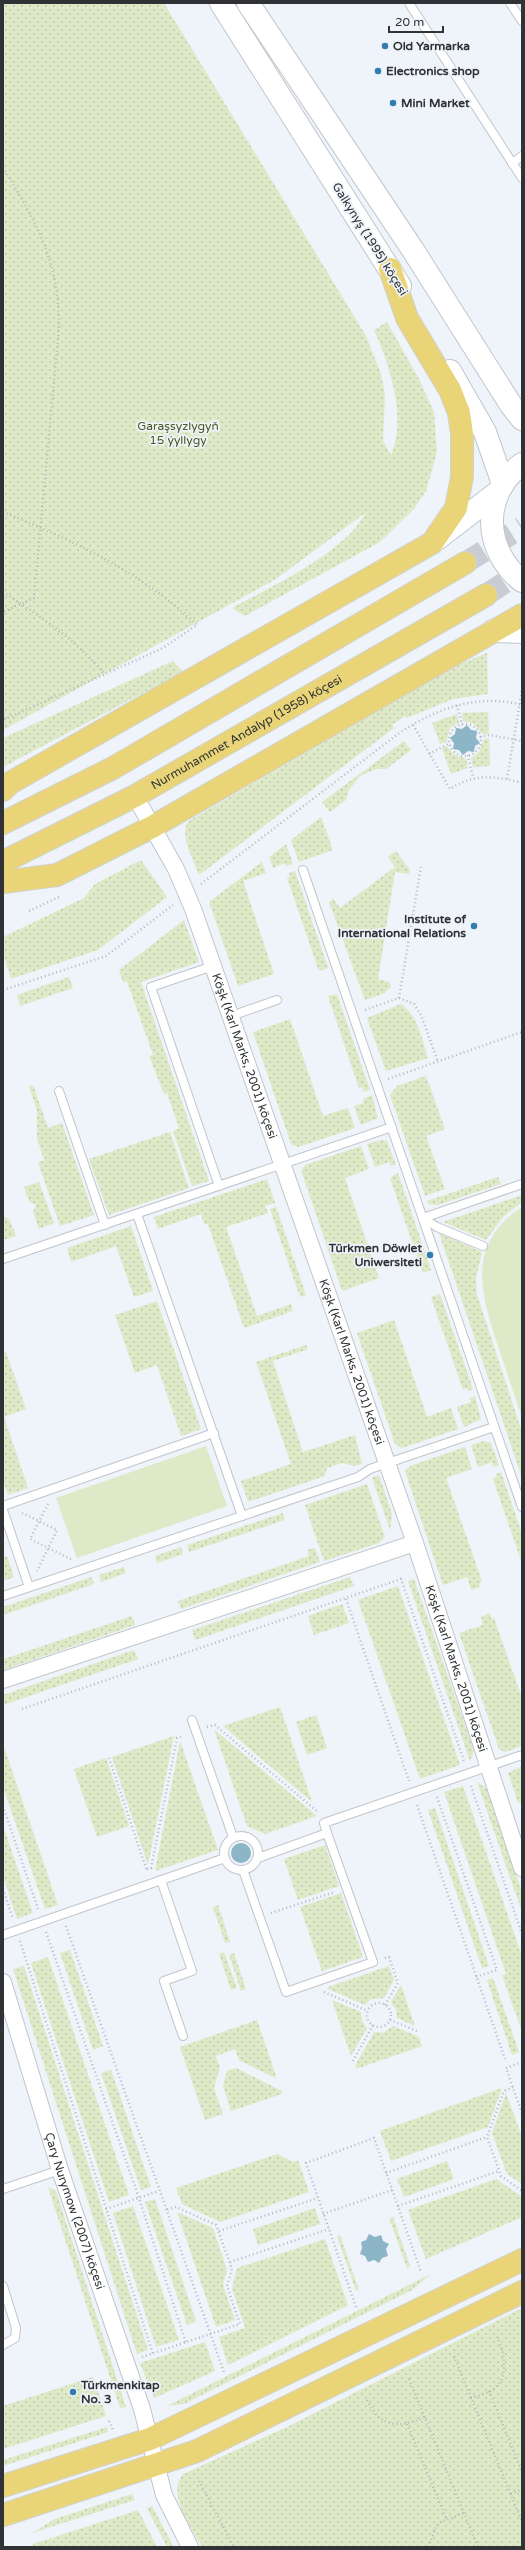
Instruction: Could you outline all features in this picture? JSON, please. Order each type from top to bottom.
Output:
[{"type":"main road","name":"Galkynyş (1995) köçesi","points":[[221,3],[390,269],[485,432],[500,488]]},
{"type":"main road","points":[[248,3],[414,250],[511,405],[522,420]]},
{"type":"main road","points":[[390,269],[407,318],[450,390],[459,413],[462,434],[462,477],[456,508],[432,543]]},
{"type":"main road","points":[[3,790],[17,780],[432,543],[500,488],[522,464]]},
{"type":"main road","points":[[500,488],[492,512],[494,542],[502,560],[522,581]]},
{"type":"main road","points":[[3,822],[113,768],[465,563]]},
{"type":"main road","name":"Nurmuhammet Andalyp (1958) köçesi","points":[[3,862],[135,796],[486,595]]},
{"type":"main road","points":[[3,882],[57,875],[152,826],[522,615]]},
{"type":"main road","points":[[493,631],[522,632]]},
{"type":"main road","points":[[3,2486],[150,2439],[522,2260]]},
{"type":"main road","points":[[3,2515],[157,2466],[197,2451],[522,2292]]},
{"type":"street","name":"Köşk (Karl Marks, 2001) köçesi","points":[[135,796],[187,895],[213,966],[415,1543],[522,1868]]},
{"type":"street","points":[[3,1680],[415,1543]]},
{"type":"street","name":"Çary Nurymow (2007) köçesi","points":[[3,1982],[60,2170],[140,2403],[157,2466]]},
{"type":"street","points":[[157,2466],[169,2507],[190,2547]]},
{"type":"lane","points":[[408,3],[522,178]]},
{"type":"lane","points":[[510,3],[522,21]]},
{"type":"lane","points":[[512,163],[522,156]]},
{"type":"lane","points":[[303,870],[522,1507]]},
{"type":"lane","points":[[213,966],[151,987],[219,1186]]},
{"type":"lane","points":[[231,1016],[277,1000]]},
{"type":"lane","points":[[59,1091],[105,1225]]},
{"type":"lane","points":[[3,1259],[392,1127]]},
{"type":"lane","points":[[423,1218],[522,1184]]},
{"type":"lane","points":[[137,1214],[242,1516]]},
{"type":"lane","points":[[423,1218],[437,1227],[483,1246]]},
{"type":"lane","points":[[3,1596],[358,1477],[370,1469],[494,1427]]},
{"type":"lane","points":[[30,1588],[4,1510],[47,1491],[214,1433]]},
{"type":"lane","points":[[192,1720],[233,1837]]},
{"type":"lane","points":[[244,1870],[286,1992],[373,1962],[324,1823],[522,1755]]},
{"type":"lane","points":[[258,1858],[257,1845],[246,1836],[233,1837],[224,1847],[225,1858],[228,1866],[244,1870],[252,1866],[258,1858],[327,1833]]},
{"type":"lane","points":[[3,1935],[225,1858]]},
{"type":"lane","points":[[161,1880],[192,1971],[164,1981],[183,2036]]},
{"type":"lane","points":[[3,2189],[60,2170]]},
{"type":"lane","points":[[3,2286],[16,2328],[15,2338],[3,2345]]},
{"type":"path","points":[[3,167],[40,231],[51,261],[58,294],[58,340],[34,598],[3,612]]},
{"type":"path","points":[[3,512],[40,527],[88,551],[140,581],[197,625],[162,649],[3,720]]},
{"type":"path","points":[[3,592],[82,650],[105,674]]},
{"type":"path","points":[[507,779],[513,740],[521,705],[522,690]]},
{"type":"path","points":[[202,883],[412,725],[430,714],[457,705],[491,702],[521,705]]},
{"type":"path","points":[[457,705],[462,725]]},
{"type":"path","points":[[468,723],[479,730],[480,736],[482,743],[475,754],[462,757],[451,750],[448,737],[455,726],[468,723]]},
{"type":"path","points":[[412,725],[450,789],[480,776],[507,779],[522,783]]},
{"type":"path","points":[[480,736],[489,735],[522,742]]},
{"type":"path","points":[[429,754],[450,743]]},
{"type":"path","points":[[468,755],[473,778]]},
{"type":"path","points":[[398,998],[421,867]]},
{"type":"path","points":[[29,911],[65,894]]},
{"type":"path","points":[[3,990],[106,956],[174,904]]},
{"type":"path","points":[[353,1014],[398,998],[414,1004],[421,1015],[438,1062]]},
{"type":"path","points":[[377,1084],[522,1032]]},
{"type":"path","points":[[47,1491],[50,1499],[30,1539],[74,1561],[78,1571]]},
{"type":"path","points":[[4,1510],[17,1510],[57,1530],[38,1570],[25,1575]]},
{"type":"path","points":[[22,1709],[401,1579],[465,1763]]},
{"type":"path","points":[[346,1598],[410,1786]]},
{"type":"path","points":[[144,1875],[147,1869],[152,1868],[177,1738],[215,1725],[321,1815],[324,1823]]},
{"type":"path","points":[[109,1758],[147,1869]]},
{"type":"path","points":[[470,1784],[522,1934]]},
{"type":"path","points":[[415,1800],[505,2059]]},
{"type":"path","points":[[438,1800],[497,1970],[476,1977]]},
{"type":"path","points":[[3,1806],[139,2198],[186,2343]]},
{"type":"path","points":[[3,1889],[153,2354]]},
{"type":"path","points":[[260,1917],[340,1890]]},
{"type":"path","points":[[61,1914],[224,2372]]},
{"type":"path","points":[[373,1962],[389,1957],[398,1983],[385,2005]]},
{"type":"path","points":[[318,1981],[321,1991],[368,2011]]},
{"type":"path","points":[[374,2005],[385,2005],[390,2012],[390,2020],[384,2026],[373,2025],[368,2019],[368,2011],[374,2005]]},
{"type":"path","points":[[390,2020],[417,2031]]},
{"type":"path","points":[[353,2061],[373,2025]]},
{"type":"path","points":[[522,2062],[506,2068],[522,2113]]},
{"type":"path","points":[[513,2087],[504,2091],[487,2137],[501,2176],[522,2191]]},
{"type":"path","points":[[386,2173],[487,2137]]},
{"type":"path","points":[[356,2307],[306,2163],[374,2138],[421,2272]]},
{"type":"path","points":[[398,2206],[499,2170]]},
{"type":"path","points":[[323,2214],[392,2190]]},
{"type":"path","points":[[106,2209],[159,2191]]},
{"type":"path","points":[[219,2231],[318,2198]]},
{"type":"path","points":[[138,2359],[240,2324],[227,2286],[232,2269],[216,2225],[176,2207],[166,2210]]},
{"type":"path","points":[[230,2262],[328,2229]]},
{"type":"path","points":[[471,2398],[489,2391],[499,2383],[504,2366],[502,2350],[496,2335]]},
{"type":"path","points":[[454,2356],[522,2522]]},
{"type":"path","points":[[409,2379],[478,2547]]},
{"type":"path","points":[[489,2391],[522,2472]]},
{"type":"path","points":[[367,2400],[374,2412],[384,2420],[395,2425],[407,2424],[425,2417]]},
{"type":"path","points":[[110,2421],[114,2433]]},
{"type":"path","points":[[407,2424],[447,2520]]},
{"type":"path","points":[[199,2481],[234,2547]]},
{"type":"path","points":[[510,2494],[522,2489]]},
{"type":"path","points":[[428,2547],[438,2523],[464,2513]]},
{"type":"green space","name":"Garaşsyzlygyň 15 ýyllygy","points":[[3,3],[164,3],[366,336],[381,374],[385,394],[383,441],[391,455],[396,440],[397,408],[391,375],[374,330],[387,322],[420,381],[434,412],[437,452],[426,491],[414,509],[380,542],[245,616],[232,608],[286,579],[325,554],[342,541],[356,527],[365,513],[276,579],[3,730]]},
{"type":"green space","points":[[487,653],[488,694],[453,699],[407,718],[405,716],[392,725],[394,728],[199,875],[186,839],[186,825],[190,820],[458,665]]},
{"type":"green space","points":[[173,661],[183,672],[3,767],[3,738]]},
{"type":"green space","points":[[488,712],[489,733],[483,734],[473,723],[463,721],[462,713]]},
{"type":"green space","points":[[457,714],[459,722],[450,728],[446,742],[440,744],[432,723]]},
{"type":"green space","points":[[489,738],[490,766],[473,767],[471,758],[479,752],[484,739]]},
{"type":"green space","points":[[404,741],[411,750],[386,769],[376,769],[360,776],[349,790],[346,800],[330,812],[322,802]]},
{"type":"green space","points":[[447,746],[453,754],[466,759],[468,768],[451,774],[442,748]]},
{"type":"green space","points":[[321,817],[333,850],[299,862],[291,840]]},
{"type":"green space","points":[[286,844],[293,864],[286,866],[285,863],[273,868],[269,857]]},
{"type":"green space","points":[[396,851],[410,870],[409,874],[395,872],[378,979],[389,982],[391,987],[383,994],[365,1000],[329,902],[333,899],[340,908],[395,867],[388,857]]},
{"type":"green space","points":[[141,860],[167,897],[98,950],[11,979],[3,954],[3,937],[84,898],[95,884]]},
{"type":"green space","points":[[262,862],[266,873],[243,881],[274,974],[238,986],[209,902]]},
{"type":"green space","points":[[295,871],[328,968],[319,971],[287,878],[290,877],[289,873]]},
{"type":"green space","points":[[184,920],[199,962],[141,982],[209,1181],[192,1186],[173,1131],[179,1128],[167,1093],[164,1094],[149,1056],[153,1055],[127,981],[123,982],[119,970]]},
{"type":"green space","points":[[69,977],[73,988],[20,1006],[17,995]]},
{"type":"green space","points":[[337,994],[370,1090],[364,1092],[362,1087],[359,1088],[328,996]]},
{"type":"green space","points":[[401,1004],[412,1015],[419,1028],[428,1058],[386,1071],[367,1018]]},
{"type":"green space","points":[[290,1019],[323,1116],[348,1108],[355,1128],[298,1147],[291,1144],[253,1032]]},
{"type":"green space","points":[[426,1076],[445,1129],[426,1136],[445,1189],[425,1196],[390,1095],[397,1086]]},
{"type":"green space","points":[[33,1085],[48,1128],[62,1123],[94,1215],[60,1226],[38,1162],[44,1160],[37,1138],[37,1111],[29,1087]]},
{"type":"green space","points":[[372,1095],[378,1118],[361,1125],[354,1106],[364,1103],[363,1099]]},
{"type":"green space","points":[[170,1132],[189,1188],[109,1215],[89,1159]]},
{"type":"green space","points":[[381,1140],[387,1141],[396,1165],[391,1166],[389,1162],[375,1167],[367,1144]]},
{"type":"green space","points":[[361,1146],[369,1169],[345,1178],[379,1278],[342,1291],[301,1170],[305,1165]]},
{"type":"green space","points":[[398,1173],[431,1270],[423,1273],[390,1178]]},
{"type":"green space","points":[[498,1177],[501,1184],[438,1205],[428,1204],[427,1201]]},
{"type":"green space","points":[[267,1179],[275,1203],[265,1206],[268,1213],[226,1227],[257,1316],[291,1304],[293,1311],[244,1328],[208,1224],[204,1224],[201,1214],[158,1229],[154,1217]]},
{"type":"green space","points":[[39,1182],[54,1223],[39,1229],[33,1212],[36,1205],[29,1201],[24,1187]]},
{"type":"green space","points":[[522,1195],[522,1202],[504,1216],[486,1240],[443,1222]]},
{"type":"green space","points":[[276,1207],[306,1295],[300,1297],[270,1209]]},
{"type":"green space","points":[[522,1207],[522,1418],[486,1307],[482,1270],[485,1253],[492,1237],[504,1221]]},
{"type":"green space","points":[[3,1216],[10,1220],[16,1236],[3,1240]]},
{"type":"green space","points":[[131,1226],[153,1291],[134,1297],[116,1246],[71,1262],[67,1248]]},
{"type":"green space","points":[[439,1233],[482,1252],[476,1278],[477,1295],[522,1432],[522,1478]]},
{"type":"green space","points":[[440,1294],[473,1389],[468,1391],[466,1388],[463,1390],[431,1297]]},
{"type":"green space","points":[[157,1301],[201,1429],[181,1436],[157,1365],[135,1373],[115,1315]]},
{"type":"green space","points":[[394,1320],[427,1417],[451,1408],[458,1429],[402,1448],[395,1444],[357,1333]]},
{"type":"green space","points":[[306,1345],[308,1349],[273,1361],[303,1452],[355,1435],[362,1464],[354,1466],[342,1463],[327,1468],[325,1476],[248,1502],[241,1481],[291,1464],[256,1362]]},
{"type":"green space","points":[[6,1352],[26,1409],[4,1417],[28,1488],[8,1495],[3,1480],[3,1353]]},
{"type":"green space","points":[[475,1396],[481,1419],[464,1427],[457,1407],[471,1402],[470,1398]]},
{"type":"green space","points":[[484,1441],[491,1443],[499,1465],[493,1467],[492,1462],[478,1467],[471,1445]]},
{"type":"green space","points":[[206,1446],[227,1506],[77,1558],[56,1498]]},
{"type":"green space","points":[[465,1447],[472,1469],[446,1478],[482,1581],[479,1583],[480,1587],[471,1590],[467,1577],[443,1585],[405,1471],[410,1466]]},
{"type":"green space","points":[[501,1472],[522,1534],[522,1563],[493,1479],[497,1477],[496,1474]]},
{"type":"green space","points":[[379,1475],[392,1514],[390,1530],[372,1478]]},
{"type":"green space","points":[[367,1484],[385,1537],[379,1543],[324,1561],[305,1505]]},
{"type":"green space","points":[[283,1513],[285,1520],[189,1552],[187,1545]]},
{"type":"green space","points":[[181,1547],[183,1554],[157,1563],[155,1556]]},
{"type":"green space","points":[[315,1548],[320,1562],[181,1609],[178,1601],[309,1556],[307,1550]]},
{"type":"green space","points":[[7,1556],[14,1577],[3,1581],[3,1558]]},
{"type":"green space","points":[[124,1567],[126,1573],[101,1582],[99,1575]]},
{"type":"green space","points":[[92,1577],[94,1584],[3,1615],[3,1607]]},
{"type":"green space","points":[[350,1577],[354,1586],[195,1640],[192,1630]]},
{"type":"green space","points":[[414,1579],[474,1751],[470,1761],[408,1581]]},
{"type":"green space","points":[[398,1586],[460,1765],[420,1779],[358,1600]]},
{"type":"green space","points":[[342,1604],[349,1623],[314,1635],[308,1616]]},
{"type":"green space","points":[[490,1613],[491,1619],[494,1618],[522,1698],[522,1746],[505,1752],[499,1749],[459,1633],[483,1625],[481,1617]]},
{"type":"green space","points":[[132,1616],[135,1625],[3,1670],[3,1658],[4,1659]]},
{"type":"green space","points":[[134,1650],[138,1659],[3,1705],[3,1695]]},
{"type":"green space","points":[[280,1707],[312,1802],[223,1726]]},
{"type":"green space","points":[[316,1715],[327,1748],[307,1755],[296,1722]]},
{"type":"green space","points":[[214,1729],[317,1816],[265,1834],[247,1826]]},
{"type":"green space","points":[[174,1736],[148,1865],[112,1757]]},
{"type":"green space","points":[[180,1741],[218,1850],[155,1871]]},
{"type":"green space","points":[[3,1744],[58,1905],[45,1909],[3,1787]]},
{"type":"green space","points":[[106,1758],[129,1826],[97,1837],[74,1769]]},
{"type":"green space","points":[[522,1766],[522,1802],[518,1803],[508,1773]]},
{"type":"green space","points":[[477,1782],[487,1789],[522,1892],[522,1912]]},
{"type":"green space","points":[[463,1786],[522,1956],[522,2032],[502,1975],[506,1974],[444,1792]]},
{"type":"green space","points":[[435,1808],[489,1966],[482,1968],[428,1810]]},
{"type":"green space","points":[[3,1826],[33,1913],[17,1919],[3,1876]]},
{"type":"green space","points":[[325,1845],[339,1886],[298,1900],[284,1859]]},
{"type":"green space","points":[[341,1893],[363,1957],[322,1971],[300,1907]]},
{"type":"green space","points":[[218,1905],[230,1942],[225,1943],[213,1907]]},
{"type":"green space","points":[[70,1950],[103,2046],[93,2050],[60,1953]]},
{"type":"green space","points":[[224,1952],[237,1988],[231,1990],[219,1954]]},
{"type":"green space","points":[[234,1953],[246,1989],[241,1991],[229,1955]]},
{"type":"green space","points":[[48,1957],[129,2195],[109,2202],[31,1963]]},
{"type":"green space","points":[[24,1966],[148,2350],[137,2354],[13,1969]]},
{"type":"green space","points":[[389,1966],[394,1980],[384,1998],[371,1999],[365,2005],[328,1989],[328,1987]]},
{"type":"green space","points":[[493,1978],[519,2052],[512,2055],[487,1980]]},
{"type":"green space","points":[[401,1985],[415,2026],[397,2018],[396,2010],[391,2002]]},
{"type":"green space","points":[[332,2000],[361,2012],[362,2021],[367,2028],[351,2056]]},
{"type":"green space","points":[[257,2020],[277,2079],[239,2060],[235,2049],[216,2056],[220,2067],[214,2088],[223,2114],[205,2120],[180,2047]]},
{"type":"green space","points":[[393,2026],[419,2037],[422,2046],[356,2069],[355,2066],[374,2032],[383,2033]]},
{"type":"green space","points":[[236,2068],[282,2091],[282,2094],[231,2111],[223,2086],[227,2071]]},
{"type":"green space","points":[[111,2070],[151,2187],[141,2190],[101,2073]]},
{"type":"green space","points":[[502,2088],[488,2127],[391,2161],[380,2131]]},
{"type":"green space","points":[[506,2093],[522,2137],[522,2184],[507,2174],[492,2133]]},
{"type":"green space","points":[[277,2154],[293,2162],[298,2160],[309,2192],[220,2222],[182,2204],[176,2188]]},
{"type":"green space","points":[[447,2161],[454,2179],[404,2197],[397,2179]]},
{"type":"green space","points":[[496,2179],[522,2197],[522,2217],[426,2259],[408,2210]]},
{"type":"green space","points":[[48,2187],[56,2191],[126,2407],[120,2408]]},
{"type":"green space","points":[[155,2199],[196,2321],[187,2325],[145,2202]]},
{"type":"green space","points":[[133,2206],[179,2340],[156,2347],[113,2213]]},
{"type":"green space","points":[[315,2208],[320,2224],[258,2245],[253,2229]]},
{"type":"green space","points":[[177,2212],[213,2228],[227,2270],[223,2285],[235,2320],[216,2327]]},
{"type":"green space","points":[[393,2217],[410,2266],[407,2268],[389,2218]]},
{"type":"green space","points":[[340,2235],[359,2290],[356,2291],[337,2236]]},
{"type":"green space","points":[[325,2239],[348,2305],[228,2365],[219,2337],[245,2328],[232,2288],[237,2268]]},
{"type":"green space","points":[[431,2274],[412,2290],[184,2404],[167,2406]]},
{"type":"green space","points":[[522,2308],[522,2547],[202,2547],[182,2511],[179,2501],[177,2492],[179,2482],[183,2474],[287,2427]]},
{"type":"green space","points":[[205,2342],[215,2371],[154,2398],[140,2363]]},
{"type":"green space","points":[[93,2377],[106,2416],[3,2449],[3,2406]]},
{"type":"green space","points":[[107,2427],[108,2432],[3,2466],[3,2460]]},
{"type":"green space","points":[[132,2494],[135,2500],[32,2533],[55,2519]]},
{"type":"green space","points":[[152,2506],[174,2547],[167,2547],[147,2508]]},
{"type":"green space","points":[[138,2510],[157,2547],[32,2547],[33,2544]]},
{"type":"water","points":[[467,725],[471,730],[477,731],[476,738],[480,743],[475,746],[474,752],[468,751],[463,755],[459,750],[453,749],[454,743],[450,738],[455,734],[456,728],[462,729]]},
{"type":"water","points":[[241,1843],[248,1846],[251,1853],[248,1860],[241,1863],[234,1860],[231,1853],[234,1846]]},
{"type":"water","points":[[369,2234],[375,2237],[381,2235],[383,2241],[389,2244],[386,2249],[388,2256],[382,2258],[379,2263],[374,2260],[368,2262],[365,2256],[360,2254],[362,2248],[361,2242],[366,2240]]},
{"type":"tunnel","points":[[465,563],[522,527]]},
{"type":"tunnel","points":[[486,595],[522,571]]},
{"type":"place","name":"Old Yarmarka","points":[[385,46]]},
{"type":"place","name":"Electronics shop","points":[[378,71]]},
{"type":"place","name":"Mini Market","points":[[393,103]]},
{"type":"place","name":"Institute of International Relations","points":[[474,926]]},
{"type":"place","name":"Türkmen Döwlet Uniwersiteti","points":[[430,1255]]},
{"type":"place","name":"Türkmenkitap No. 3","points":[[73,2392]]}]
